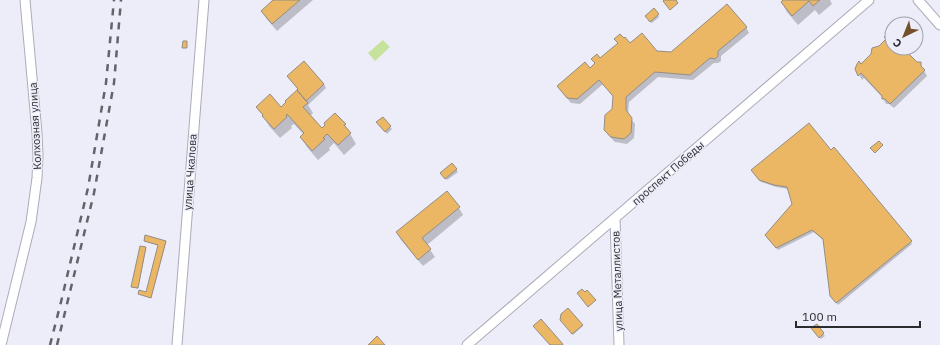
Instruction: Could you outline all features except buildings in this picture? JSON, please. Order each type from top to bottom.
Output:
[{"type":"main road","name":"Колхозная улица","points":[[1,345],[31,222],[37,178],[37,133],[25,0]]},
{"type":"main road","name":"улица Чкалова","points":[[177,345],[204,0]]},
{"type":"main road","name":"проспект Победы","points":[[467,345],[869,0]]},
{"type":"main road","points":[[918,0],[940,25]]},
{"type":"main road","name":"улица Металлистов","points":[[616,218],[619,345]]},
{"type":"green space","points":[[383,40],[390,47],[375,61],[368,53]]},
{"type":"railway","points":[[50,345],[88,188],[106,83],[114,0]]},
{"type":"railway","points":[[57,345],[94,193],[114,83],[121,0]]}]
